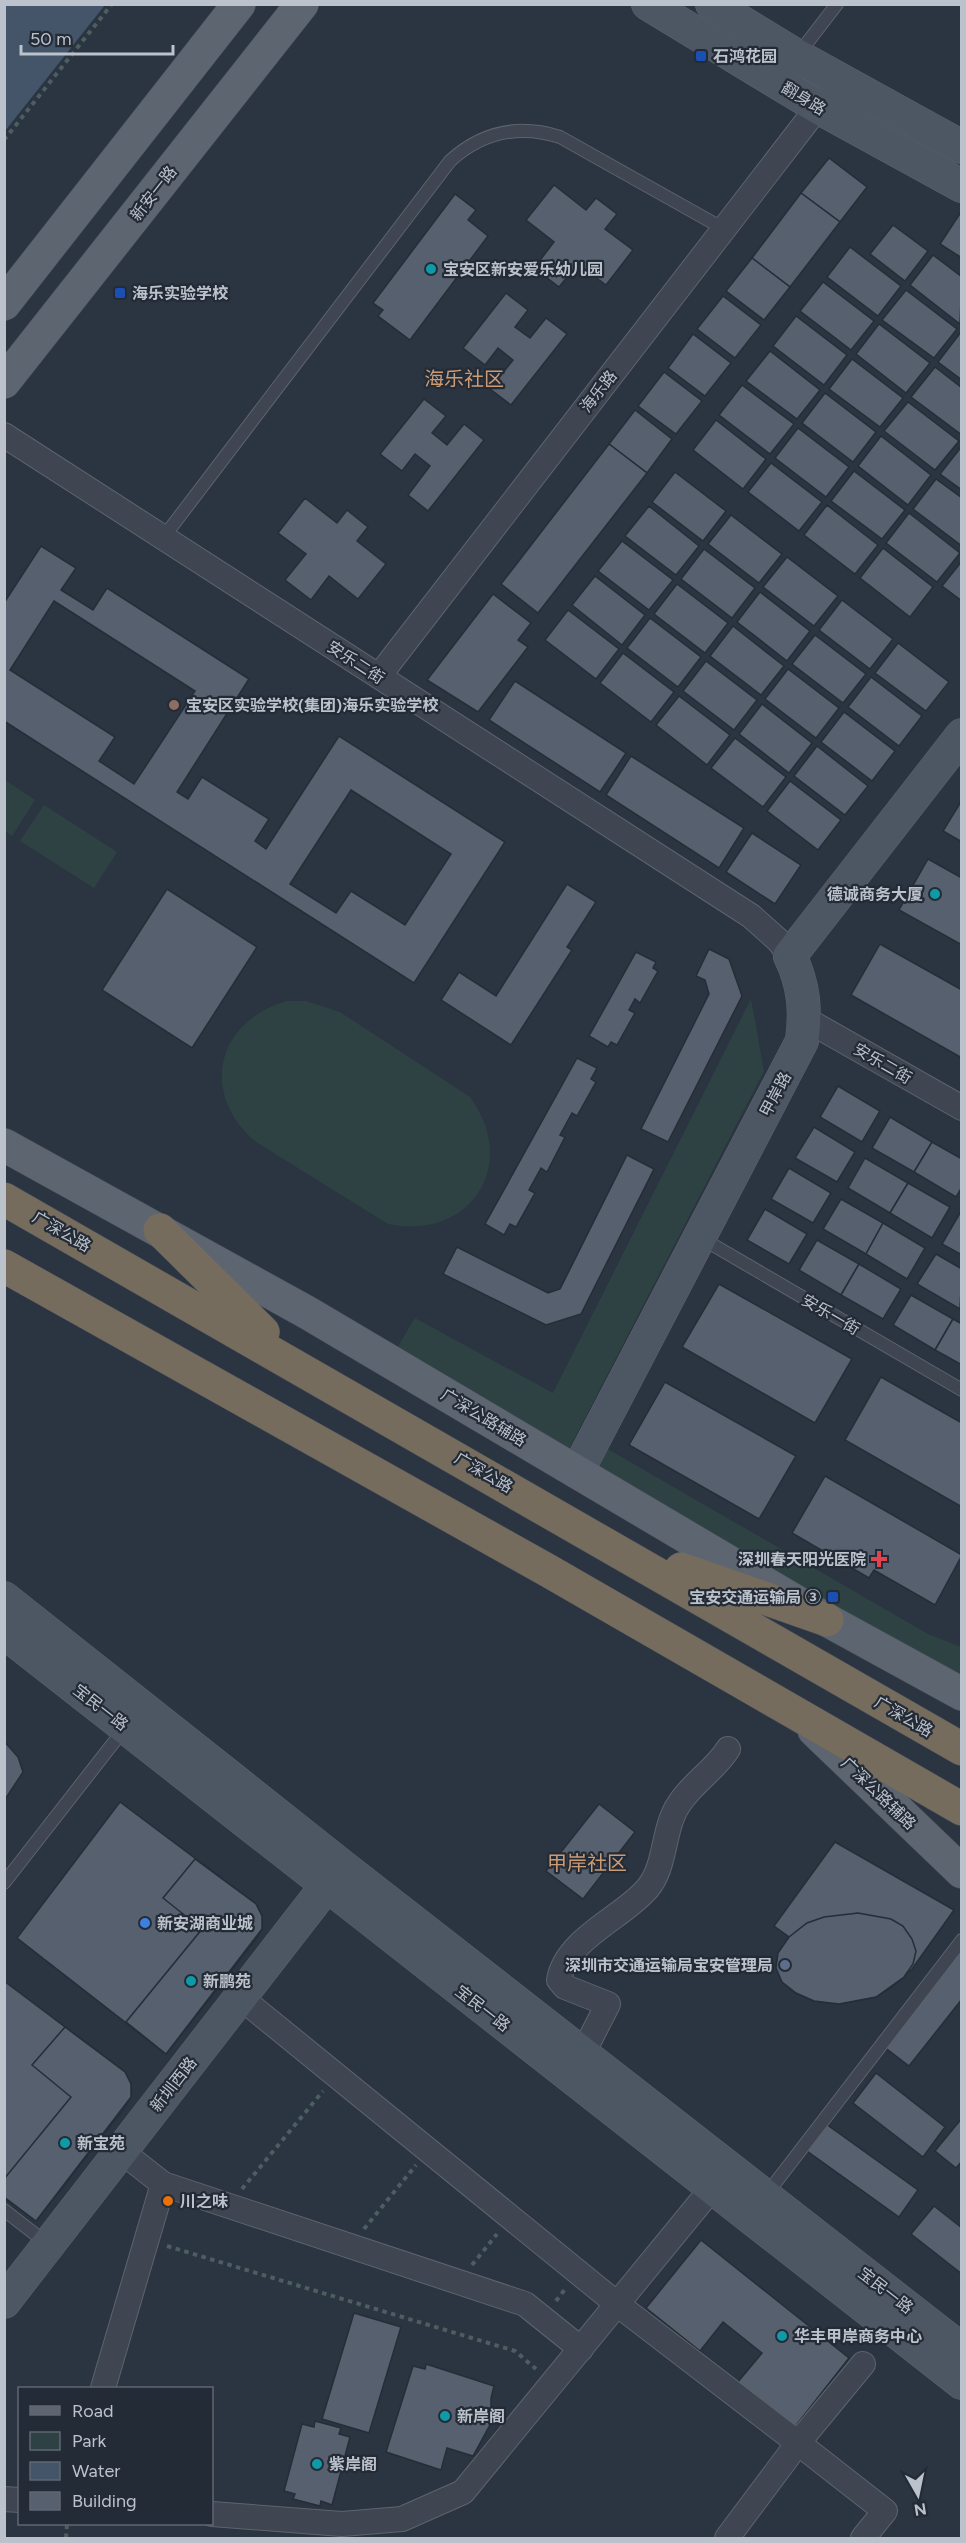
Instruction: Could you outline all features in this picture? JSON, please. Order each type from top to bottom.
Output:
[{"type":"highway","name":"广深公路","points":[[4,1199],[294,1363],[962,1749]]},
{"type":"highway","points":[[160,1230],[294,1363]]},
{"type":"highway","points":[[4,1266],[547,1570],[962,1809]]},
{"type":"highway","points":[[607,1544],[827,1620]]},
{"type":"main road","points":[[4,304],[239,4]]},
{"type":"main road","name":"翻身路","points":[[648,4],[818,106],[962,186]]},
{"type":"main road","name":"翻身路","points":[[712,4],[797,56],[962,147]]},
{"type":"main road","name":"新安一路","points":[[4,382],[302,5]]},
{"type":"main road","points":[[790,956],[958,747]]},
{"type":"main road","name":"甲岸路","points":[[577,1472],[802,1041],[805,1019],[803,988],[790,956]]},
{"type":"main road","name":"广深公路辅路","points":[[4,1145],[308,1313],[827,1620],[962,1694]]},
{"type":"main road","name":"宝民一路","points":[[4,1598],[334,1876],[721,2178],[765,2196],[962,2350]]},
{"type":"main road","name":"宝民一路","points":[[4,1632],[126,1727],[584,2053],[721,2178],[962,2384]]},
{"type":"main road","name":"广深公路辅路","points":[[797,1714],[962,1872]]},
{"type":"main road","name":"新圳西路","points":[[4,2302],[334,1876]]},
{"type":"street","name":"海乐路","points":[[379,676],[818,106]]},
{"type":"street","name":"安乐二街","points":[[4,435],[751,916],[779,940],[790,956]]},
{"type":"street","name":"安乐二街","points":[[805,1019],[962,1108]]},
{"type":"street","points":[[584,2053],[608,2004],[566,1987],[559,1980],[560,1972],[580,1945],[646,1890],[659,1864],[678,1804],[728,1749]]},
{"type":"street","points":[[240,1997],[578,2273],[885,2511],[863,2538]]},
{"type":"street","points":[[121,2151],[163,2184],[525,2304],[581,2349]]},
{"type":"street","points":[[213,2514],[342,2524],[402,2519],[463,2492],[721,2178]]},
{"type":"street","points":[[103,2387],[163,2184]]},
{"type":"street","points":[[728,2538],[798,2443],[862,2364]]},
{"type":"lane","points":[[797,56],[837,4]]},
{"type":"lane","points":[[163,538],[450,161],[474,143],[516,130],[545,132],[560,136],[724,229]]},
{"type":"lane","name":"安乐一街","points":[[700,1237],[962,1390]]},
{"type":"lane","points":[[4,1883],[126,1727]]},
{"type":"lane","points":[[765,2196],[962,1940]]},
{"type":"lane","points":[[4,2210],[49,2245]]},
{"type":"path","points":[[4,140],[112,4]]},
{"type":"path","points":[[228,2206],[335,2076]]},
{"type":"path","points":[[351,2246],[427,2151]]},
{"type":"path","points":[[459,2282],[510,2218]]},
{"type":"path","points":[[147,2240],[515,2351],[553,2382]]},
{"type":"path","points":[[542,2318],[578,2273]]},
{"type":"green space","points":[[5,780],[35,800],[12,836],[5,831]]},
{"type":"green space","points":[[44,805],[117,852],[94,888],[20,841]]},
{"type":"green space","points":[[751,999],[764,1071],[568,1451],[395,1351],[415,1318],[553,1393]]},
{"type":"green space","points":[[287,1001],[306,1001],[340,1012],[470,1097],[484,1123],[490,1148],[488,1172],[478,1192],[463,1209],[442,1221],[417,1226],[388,1224],[256,1142],[238,1123],[227,1103],[222,1082],[224,1061],[231,1042],[244,1025],[263,1011]]},
{"type":"green space","points":[[606,1448],[928,1634],[961,1647],[961,1676],[830,1605],[594,1468]]},
{"type":"water","points":[[4,5],[105,5],[5,131]]},
{"type":"building","points":[[829,158],[867,187],[840,222],[801,193]]},
{"type":"building","points":[[554,185],[586,210],[596,198],[617,214],[605,229],[633,250],[606,285],[578,264],[559,287],[534,268],[554,242],[526,220]]},
{"type":"building","points":[[801,193],[840,222],[790,287],[752,258]]},
{"type":"building","name":"宝安区新安爱乐幼儿园","points":[[455,194],[476,210],[468,220],[488,236],[410,340],[378,316],[383,310],[373,303]]},
{"type":"building","points":[[962,213],[962,258],[940,244]]},
{"type":"building","points":[[893,225],[928,251],[905,281],[870,254]]},
{"type":"building","points":[[850,247],[901,286],[878,316],[827,277]]},
{"type":"building","points":[[933,255],[962,277],[960,324],[910,285]]},
{"type":"building","points":[[752,258],[790,287],[764,320],[726,291]]},
{"type":"building","points":[[823,282],[874,321],[851,350],[800,311]]},
{"type":"building","points":[[906,290],[957,329],[934,358],[882,320]]},
{"type":"building","points":[[506,293],[528,310],[515,327],[530,338],[546,318],[567,334],[511,405],[490,389],[513,360],[498,348],[485,365],[463,348]]},
{"type":"building","points":[[723,296],[761,325],[735,358],[697,329]]},
{"type":"building","points":[[796,316],[847,355],[824,385],[773,346]]},
{"type":"building","points":[[879,324],[930,363],[906,393],[856,354]]},
{"type":"building","points":[[962,332],[962,380],[938,362]]},
{"type":"building","points":[[693,334],[731,363],[705,396],[668,368]]},
{"type":"building","points":[[770,351],[820,390],[797,419],[746,381]]},
{"type":"building","points":[[852,359],[903,398],[880,427],[829,389]]},
{"type":"building","points":[[935,367],[962,388],[962,435],[911,397]]},
{"type":"building","points":[[664,372],[702,401],[676,434],[638,406]]},
{"type":"building","points":[[742,385],[794,424],[770,454],[719,415]]},
{"type":"building","points":[[825,393],[876,432],[853,462],[802,423]]},
{"type":"building","points":[[424,399],[446,416],[432,433],[447,445],[464,424],[484,440],[428,511],[408,495],[430,466],[415,454],[402,471],[380,454]]},
{"type":"building","points":[[908,402],[959,441],[935,470],[884,431]]},
{"type":"building","points":[[635,410],[672,439],[647,473],[609,444]]},
{"type":"building","points":[[716,420],[766,459],[743,489],[693,450]]},
{"type":"building","points":[[798,428],[849,467],[826,497],[775,458]]},
{"type":"building","points":[[881,436],[931,475],[908,505],[858,466]]},
{"type":"building","points":[[609,444],[647,473],[538,613],[501,584]]},
{"type":"building","points":[[962,446],[962,490],[940,474]]},
{"type":"building","points":[[771,463],[822,502],[799,531],[748,492]]},
{"type":"building","points":[[854,471],[905,510],[882,539],[831,501]]},
{"type":"building","points":[[675,472],[726,511],[703,541],[652,502]]},
{"type":"building","points":[[936,479],[962,498],[962,546],[913,509]]},
{"type":"building","points":[[305,498],[337,523],[347,510],[368,527],[357,541],[386,564],[358,599],[329,576],[311,600],[285,580],[306,554],[278,533]]},
{"type":"building","points":[[827,505],[878,545],[855,574],[804,535]]},
{"type":"building","points":[[649,506],[699,546],[676,575],[625,536]]},
{"type":"building","points":[[909,513],[960,553],[937,582],[886,543]]},
{"type":"building","points":[[731,515],[782,554],[759,583],[708,544]]},
{"type":"building","points":[[622,541],[673,580],[649,610],[598,571]]},
{"type":"building","points":[[41,546],[76,568],[61,590],[93,610],[107,588],[249,679],[177,792],[188,799],[202,777],[269,819],[255,841],[266,849],[339,736],[505,842],[414,983],[4,721],[4,603]],"holes":[[[54,601],[195,691],[134,784],[99,761],[115,737],[10,670]],[[351,790],[451,854],[405,925],[351,891],[336,913],[290,884]]]},
{"type":"building","points":[[883,548],[933,587],[910,617],[860,578]]},
{"type":"building","points":[[704,549],[755,588],[732,618],[681,579]]},
{"type":"building","points":[[787,557],[838,596],[814,626],[763,587]]},
{"type":"building","points":[[962,561],[962,601],[942,586]]},
{"type":"building","points":[[595,576],[645,615],[622,645],[572,605]]},
{"type":"building","points":[[677,584],[728,623],[705,653],[654,614]]},
{"type":"building","points":[[760,592],[810,631],[787,661],[737,622]]},
{"type":"building","points":[[493,594],[531,623],[518,640],[528,647],[478,712],[427,680]]},
{"type":"building","points":[[842,600],[893,639],[870,669],[819,630]]},
{"type":"building","points":[[568,610],[619,649],[596,679],[545,640]]},
{"type":"building","points":[[650,618],[701,657],[678,687],[627,648]]},
{"type":"building","points":[[733,626],[784,666],[761,695],[710,656]]},
{"type":"building","points":[[815,635],[866,674],[843,703],[792,664]]},
{"type":"building","points":[[898,643],[949,682],[926,711],[875,673]]},
{"type":"building","points":[[623,653],[674,692],[651,722],[600,683]]},
{"type":"building","points":[[706,661],[757,700],[734,730],[683,691]]},
{"type":"building","points":[[788,669],[839,708],[816,738],[765,699]]},
{"type":"building","points":[[871,677],[922,716],[899,746],[848,707]]},
{"type":"building","points":[[515,681],[626,753],[600,792],[489,720]]},
{"type":"building","points":[[679,696],[730,735],[707,765],[656,725]]},
{"type":"building","points":[[762,704],[812,743],[789,773],[739,734]]},
{"type":"building","points":[[844,712],[895,751],[872,781],[821,742]]},
{"type":"building","points":[[735,738],[786,777],[763,807],[711,768]]},
{"type":"building","points":[[817,746],[868,786],[845,815],[794,776]]},
{"type":"building","points":[[631,756],[744,828],[719,868],[606,795]]},
{"type":"building","points":[[790,781],[841,820],[818,850],[767,811]]},
{"type":"building","points":[[962,800],[962,842],[943,831]]},
{"type":"building","points":[[752,833],[801,865],[775,904],[726,872]]},
{"type":"building","name":"德诚商务大厦","points":[[928,859],[962,878],[962,945],[899,910]]},
{"type":"building","points":[[567,884],[596,902],[567,947],[572,950],[511,1045],[441,1000],[459,972],[496,996]]},
{"type":"building","points":[[167,889],[257,947],[192,1048],[102,990]]},
{"type":"building","points":[[880,944],[962,990],[962,1058],[851,995]]},
{"type":"building","points":[[709,949],[729,959],[742,996],[668,1142],[641,1129],[709,994],[705,980],[696,976]]},
{"type":"building","points":[[636,952],[656,962],[653,968],[658,971],[640,1003],[635,999],[629,1010],[635,1013],[617,1045],[611,1042],[608,1047],[589,1036]]},
{"type":"building","points":[[577,1058],[597,1068],[591,1079],[596,1082],[577,1116],[572,1113],[560,1135],[565,1137],[547,1172],[541,1168],[529,1190],[535,1193],[516,1227],[510,1224],[504,1235],[485,1224]]},
{"type":"building","points":[[838,1086],[880,1111],[862,1142],[820,1117]]},
{"type":"building","points":[[890,1117],[932,1142],[914,1172],[872,1148]]},
{"type":"building","points":[[814,1127],[855,1152],[837,1182],[795,1158]]},
{"type":"building","points":[[932,1142],[962,1159],[962,1187],[956,1197],[914,1172]]},
{"type":"building","points":[[627,1155],[654,1169],[581,1314],[546,1325],[443,1274],[457,1247],[548,1293],[560,1289]]},
{"type":"building","points":[[865,1158],[908,1183],[890,1213],[848,1188]]},
{"type":"building","points":[[789,1168],[831,1193],[813,1223],[771,1199]]},
{"type":"building","points":[[908,1183],[950,1207],[932,1238],[890,1213]]},
{"type":"building","points":[[841,1199],[883,1223],[866,1254],[823,1229]]},
{"type":"building","points":[[765,1209],[807,1234],[789,1264],[747,1240]]},
{"type":"building","points":[[960,1213],[962,1214],[962,1255],[942,1244]]},
{"type":"building","points":[[883,1223],[925,1248],[907,1279],[866,1254]]},
{"type":"building","points":[[817,1240],[859,1264],[841,1295],[799,1270]]},
{"type":"building","points":[[936,1254],[962,1269],[960,1309],[917,1284]]},
{"type":"building","points":[[859,1264],[901,1289],[883,1319],[841,1295]]},
{"type":"building","points":[[719,1284],[852,1359],[815,1423],[682,1347]]},
{"type":"building","points":[[911,1295],[953,1319],[935,1350],[893,1325]]},
{"type":"building","points":[[953,1319],[962,1324],[962,1365],[935,1350]]},
{"type":"building","points":[[881,1377],[962,1423],[962,1507],[845,1440]]},
{"type":"building","points":[[665,1382],[796,1456],[759,1519],[629,1445]]},
{"type":"building","name":"深圳春天阳光医院","points":[[825,1476],[962,1555],[935,1605],[874,1570],[869,1578],[792,1533]]},
{"type":"building","points":[[4,1741],[18,1757],[23,1772],[4,1801]]},
{"type":"building","name":"新安湖商业城","points":[[120,1802],[256,1904],[262,1916],[262,1929],[256,1939],[166,2054],[17,1938]]},
{"type":"building","points":[[599,1804],[635,1832],[583,1899],[546,1871]]},
{"type":"building","points":[[835,1842],[954,1910],[912,1969],[892,1987],[876,1997],[839,2004],[814,2001],[796,1993],[782,1982],[776,1968],[778,1953],[789,1937],[774,1926]]},
{"type":"building","name":"新鹏苑","points":[[195,1859],[256,1904],[262,1916],[262,1929],[166,2054],[126,2022],[202,1929],[163,1898]]},
{"type":"building","points":[[858,1913],[891,1919],[903,1926],[912,1939],[916,1951],[913,1964],[904,1977],[876,1997],[839,2004],[814,2001],[796,1993],[782,1982],[776,1968],[778,1953],[789,1937],[807,1923],[824,1917]]},
{"type":"building","points":[[962,1945],[962,1999],[909,2066],[883,2046]]},
{"type":"building","points":[[4,1981],[125,2072],[131,2084],[131,2097],[125,2107],[36,2221],[4,2197]]},
{"type":"building","name":"新宝苑","points":[[65,2027],[125,2072],[131,2084],[131,2097],[36,2221],[4,2197],[4,2179],[71,2097],[32,2065]]},
{"type":"building","points":[[876,2073],[945,2127],[923,2157],[853,2103]]},
{"type":"building","points":[[962,2118],[962,2161],[956,2168],[935,2151]]},
{"type":"building","points":[[826,2124],[918,2190],[899,2217],[807,2151]]},
{"type":"building","points":[[934,2206],[962,2228],[962,2274],[911,2234]]},
{"type":"building","name":"华丰甲岸商务中心","points":[[701,2240],[849,2358],[794,2428],[737,2383],[762,2353],[723,2322],[700,2351],[646,2308]]},
{"type":"building","points":[[354,2313],[401,2327],[369,2433],[322,2419]]},
{"type":"building","name":"新岸阁","points":[[426,2364],[494,2386],[491,2398],[491,2423],[473,2456],[447,2448],[441,2470],[386,2452],[413,2366],[425,2369]]},
{"type":"building","name":"紫岸阁","points":[[315,2421],[341,2428],[339,2434],[350,2437],[332,2505],[321,2501],[320,2506],[293,2499],[295,2494],[284,2491],[302,2424],[314,2427]]},
{"type":"place","name":"石鸿花园","points":[[701,56]]},
{"type":"place","name":"宝安区新安爱乐幼儿园","points":[[431,269]]},
{"type":"place","name":"海乐实验学校","points":[[120,293]]},
{"type":"place","name":"宝安区实验学校(集团)海乐实验学校","points":[[174,705]]},
{"type":"place","name":"德诚商务大厦","points":[[935,894]]},
{"type":"place","name":"深圳春天阳光医院","points":[[879,1559]]},
{"type":"place","name":"宝安交通运输局 ③","points":[[833,1597]]},
{"type":"place","name":"新安湖商业城","points":[[145,1923]]},
{"type":"place","name":"深圳市交通运输局宝安管理局","points":[[785,1965]]},
{"type":"place","name":"新鹏苑","points":[[191,1981]]},
{"type":"place","name":"新宝苑","points":[[65,2143]]},
{"type":"place","name":"川之味","points":[[168,2201]]},
{"type":"place","name":"华丰甲岸商务中心","points":[[782,2336]]},
{"type":"place","name":"新岸阁","points":[[445,2416]]},
{"type":"place","name":"紫岸阁","points":[[317,2464]]},
{"type":"district","name":"海乐社区","points":[[464,379]]},
{"type":"district","name":"甲岸社区","points":[[587,1863]]}]
